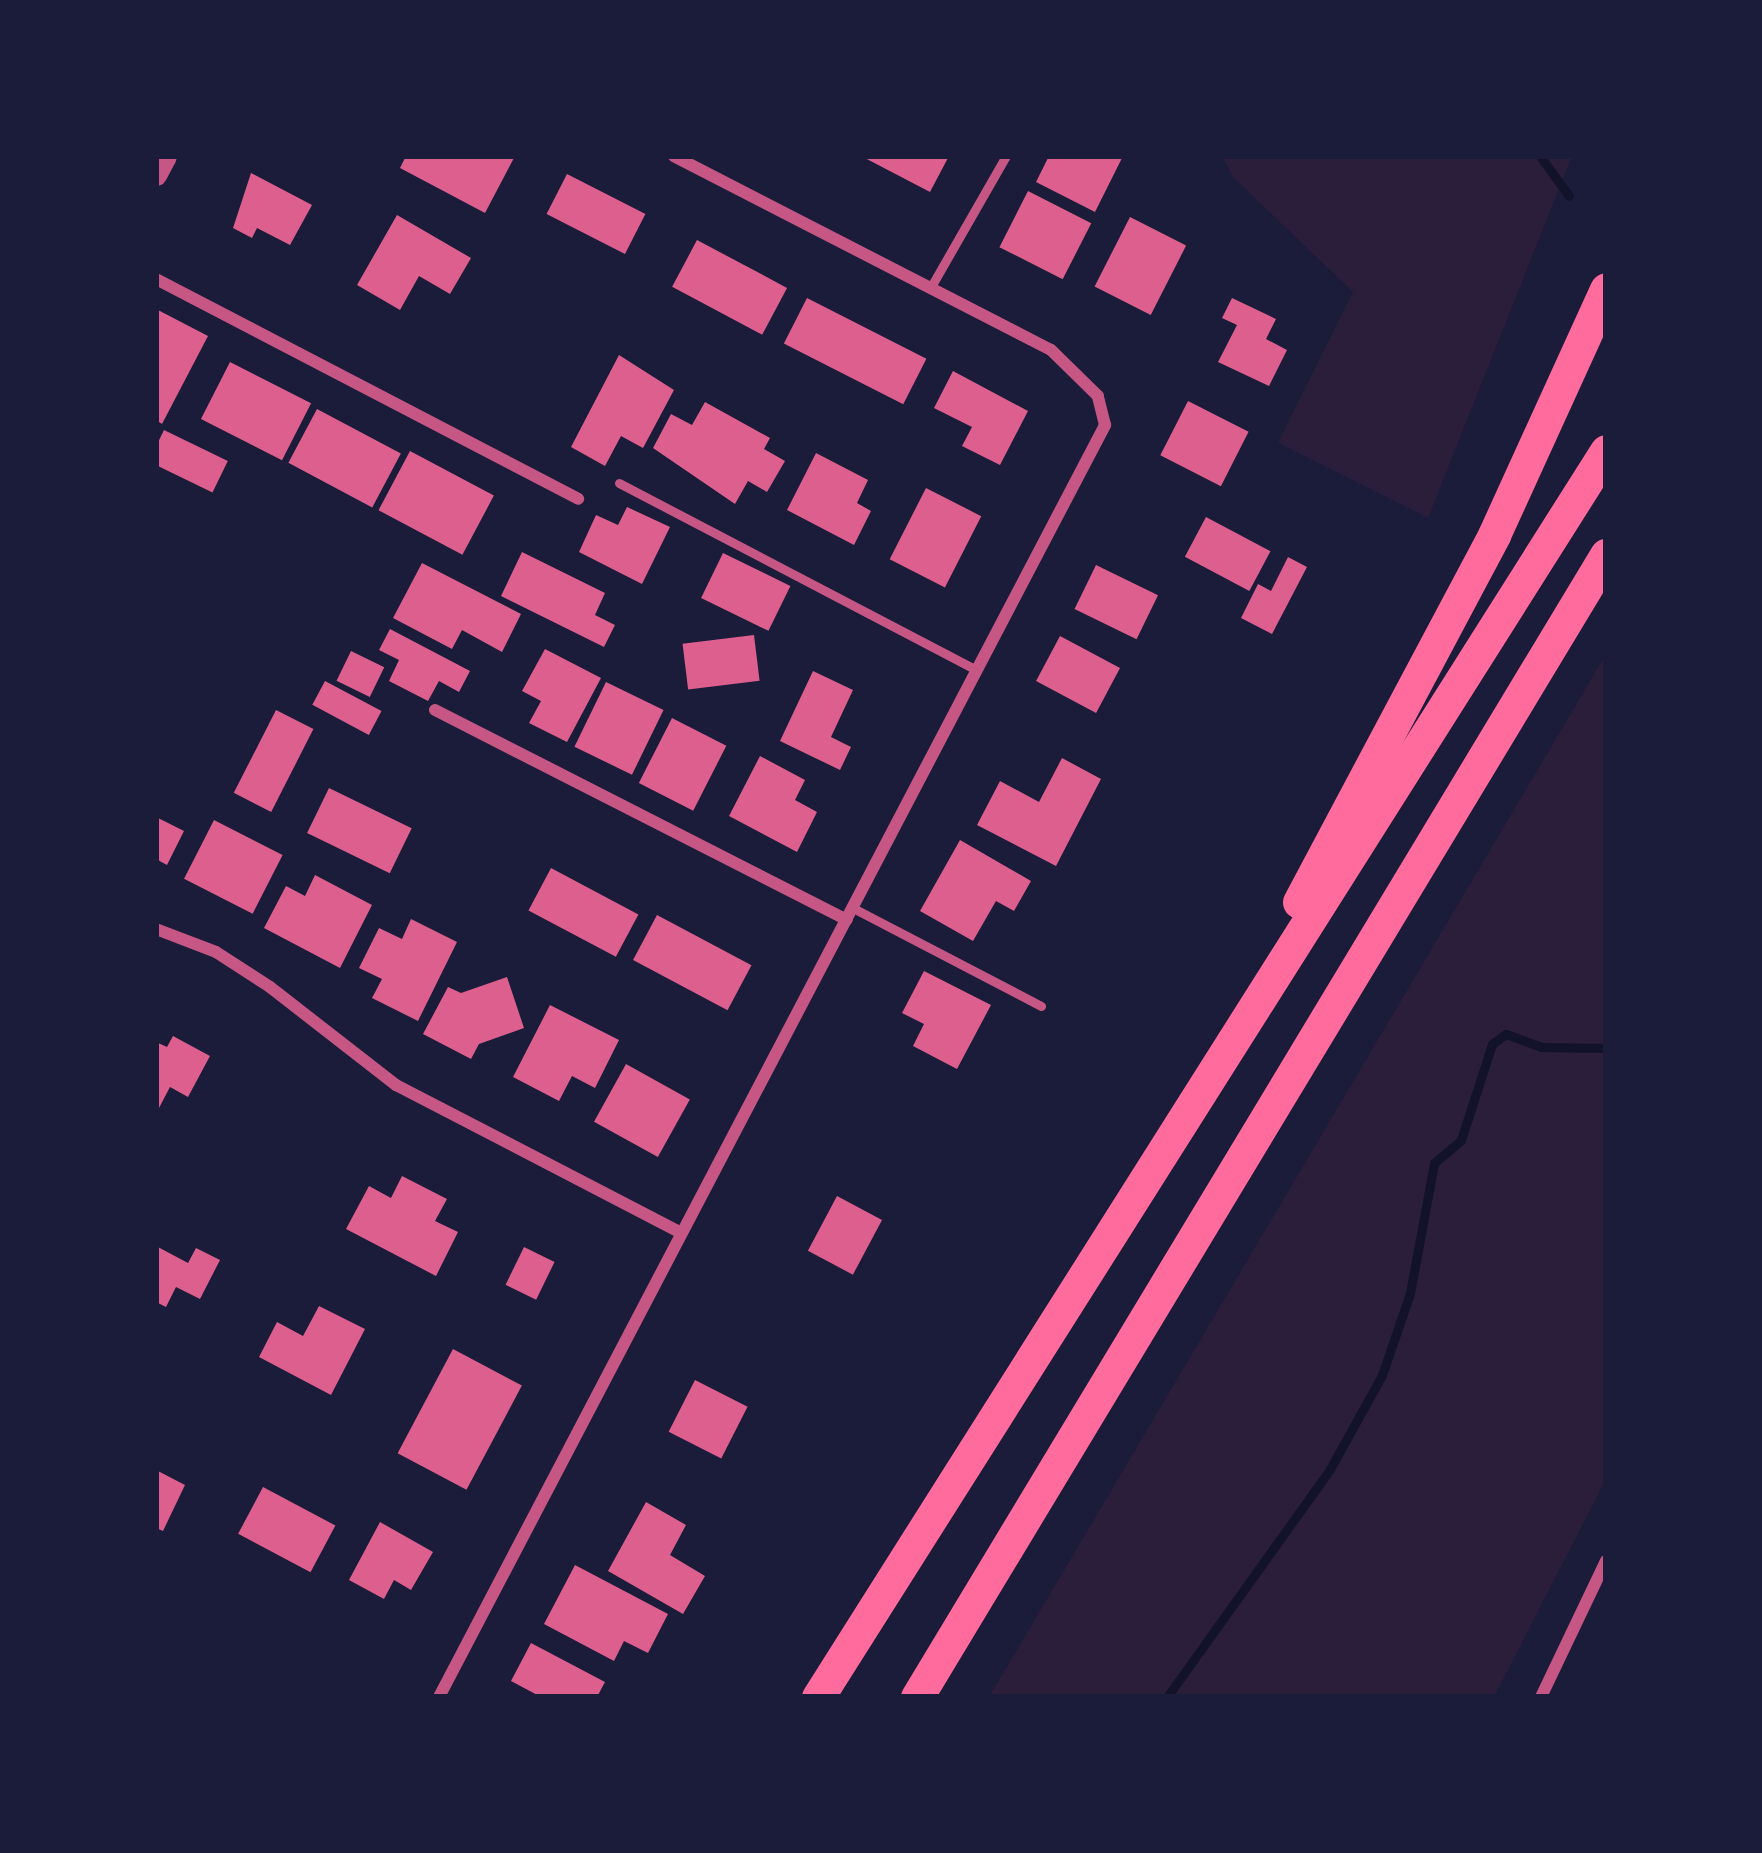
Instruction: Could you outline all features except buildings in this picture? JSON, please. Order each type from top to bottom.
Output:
[{"type":"highway","points":[[1233,1040],[1569,376],[1606,289]]},
{"type":"highway","points":[[818,1697],[1606,451]]},
{"type":"highway","points":[[917,1697],[1606,555]]},
{"type":"street","points":[[156,175],[166,156]]},
{"type":"street","points":[[439,1697],[1105,425],[1098,396],[1051,350],[674,156]]},
{"type":"street","points":[[156,279],[578,499]]},
{"type":"street","points":[[435,710],[850,914]]},
{"type":"street","points":[[156,929],[216,952],[270,987],[396,1085],[679,1232]]},
{"type":"street","points":[[1540,1697],[1606,1561]]},
{"type":"lane","points":[[932,285],[1006,156]]},
{"type":"lane","points":[[619,482],[977,670]]},
{"type":"lane","points":[[850,914],[1041,1006]]},
{"type":"shaded area","points":[[1222,156],[1572,156],[1428,518],[1278,443],[1353,292],[1233,177]]},
{"type":"shaded area","points":[[1606,654],[1606,1479],[1494,1697],[989,1697]]},
{"type":"waterway","points":[[1540,156],[1569,196]]},
{"type":"waterway","points":[[1167,1697],[1330,1469],[1382,1375],[1410,1293],[1434,1163],[1461,1140],[1492,1044],[1506,1034],[1541,1047],[1606,1048]]}]
